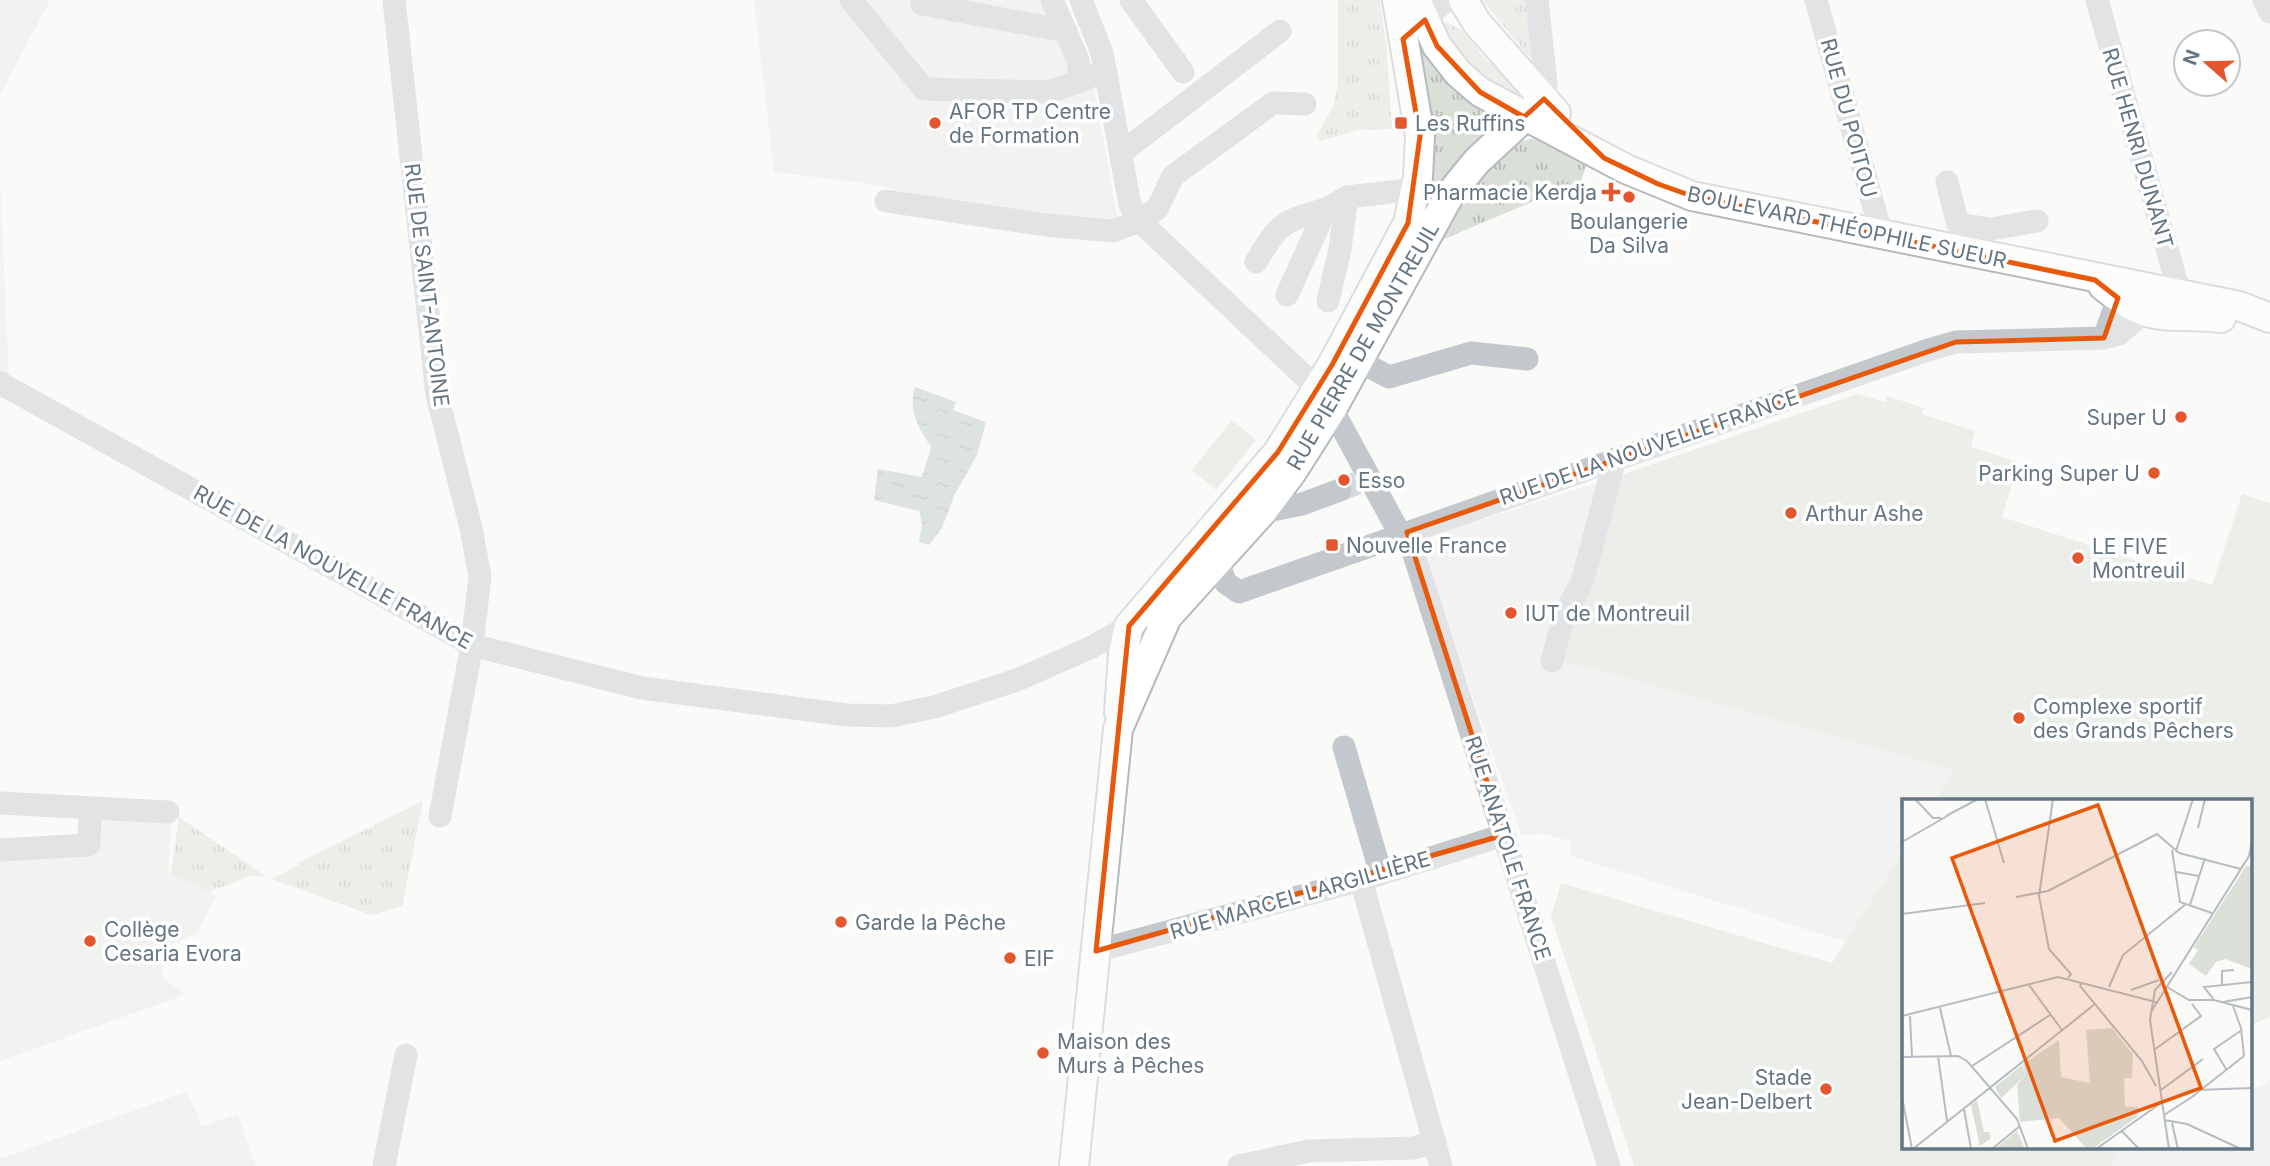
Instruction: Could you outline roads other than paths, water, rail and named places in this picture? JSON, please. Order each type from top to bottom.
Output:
[{"type":"main road","name":"RUE PIERRE DE MONTREUIL","points":[[1135,645],[1167,617],[1262,512],[1325,399],[1408,223],[1416,188],[1420,136],[1397,0]]},
{"type":"main road","points":[[1403,39],[1431,8],[1470,12]]},
{"type":"main road","name":"BOULEVARD THÉOPHILE SUEUR","points":[[1431,8],[1437,46],[1458,72],[1480,92],[1534,108],[1604,158],[1692,197],[2095,280],[2239,306],[2265,317]]},
{"type":"main road","name":"BOULEVARD THÉOPHILE SUEUR","points":[[1470,12],[1534,108]]},
{"type":"main road","name":"RUE PIERRE DE MONTREUIL","points":[[1074,1166],[1118,729],[1135,645],[1225,513],[1359,361],[1450,194],[1477,161],[1534,108]]},
{"type":"main road","name":"BOULEVARD THÉOPHILE SUEUR","points":[[2095,280],[2143,313],[2170,318],[2193,315],[2236,320],[2265,317]]},
{"type":"street","name":"RUE DE SAINT-ANTOINE","points":[[394,0],[437,395],[471,528],[480,576],[472,645],[440,816]]},
{"type":"street","points":[[851,0],[924,89],[1047,92],[1066,89],[1080,77],[1106,72]]},
{"type":"street","points":[[1052,0],[1078,60],[1080,77]]},
{"type":"street","points":[[1081,0],[1102,53],[1130,205],[1140,221]]},
{"type":"street","points":[[1131,0],[1183,72]]},
{"type":"street","points":[[1534,108],[1546,83],[1537,0]]},
{"type":"street","name":"RUE DU POITOU","points":[[1816,0],[1882,236]]},
{"type":"street","name":"RUE HENRI DUNANT","points":[[2097,0],[2180,295]]},
{"type":"street","points":[[2264,0],[2270,12]]},
{"type":"street","points":[[922,4],[1066,30]]},
{"type":"street","points":[[1121,153],[1280,31]]},
{"type":"street","points":[[886,201],[1045,225],[1113,231],[1140,221],[1157,209],[1173,176],[1273,103],[1305,104]]},
{"type":"street","points":[[1947,182],[1958,224],[1990,229],[2037,221]]},
{"type":"street","points":[[1256,262],[1274,231],[1290,219],[1326,209],[1347,197],[1416,188]]},
{"type":"street","points":[[1328,301],[1340,249],[1347,197]]},
{"type":"street","points":[[1287,295],[1326,209]]},
{"type":"street","name":"RUE ANATOLE FRANCE","points":[[1140,221],[1325,399],[1356,484],[1411,545],[1609,1166]]},
{"type":"street","points":[[2104,338],[2118,298]]},
{"type":"street","name":"RUE DE LA NOUVELLE FRANCE","points":[[1216,563],[1226,583],[1239,592],[1956,342],[2104,338],[2119,334],[2143,313]]},
{"type":"street","points":[[1359,361],[1389,377],[1471,353],[1527,359]]},
{"type":"street","name":"RUE DE LA NOUVELLE FRANCE","points":[[0,383],[472,645],[642,688],[847,715],[891,716],[923,710],[1017,680],[1092,647],[1135,645]]},
{"type":"street","points":[[1552,661],[1565,613],[1582,582],[1618,458]]},
{"type":"street","points":[[1262,512],[1302,503],[1356,484]]},
{"type":"street","points":[[1216,563],[1213,539],[1225,513]]},
{"type":"street","points":[[1344,747],[1371,877],[1441,1166]]},
{"type":"street","points":[[0,803],[168,812]]},
{"type":"street","points":[[0,850],[89,845],[90,808]]},
{"type":"street","name":"RUE MARCEL LARGILLIÈRE","points":[[1096,951],[1371,877],[1504,835]]},
{"type":"street","points":[[384,1166],[406,1055]]},
{"type":"street","points":[[1239,1166],[1309,1151],[1414,1148],[1434,1141]]},
{"type":"water","points":[[915,387],[956,402],[953,410],[986,422],[977,455],[954,496],[942,528],[929,545],[919,542],[922,523],[919,511],[874,500],[878,469],[922,477],[931,447],[914,412]]},
{"type":"tunnel","points":[[1340,490],[1357,483]]},
{"type":"place","name":"AFOR TP Centre de Formation","points":[[935,123]]},
{"type":"place","name":"Les Ruffins","points":[[1401,123]]},
{"type":"place","name":"Pharmacie Kerdja","points":[[1611,192]]},
{"type":"place","name":"Boulangerie Da Silva","points":[[1629,197]]},
{"type":"place","name":"Super U","points":[[2181,417]]},
{"type":"place","name":"Parking Super U","points":[[2154,473]]},
{"type":"place","name":"Esso","points":[[1344,480]]},
{"type":"place","name":"Arthur Ashe","points":[[1791,513]]},
{"type":"place","name":"Nouvelle France","points":[[1332,545]]},
{"type":"place","name":"LE FIVE Montreuil","points":[[2078,558]]},
{"type":"place","name":"IUT de Montreuil","points":[[1511,613]]},
{"type":"place","name":"Complexe sportif des Grands Pêchers","points":[[2019,718]]},
{"type":"place","name":"Garde la Pêche","points":[[841,922]]},
{"type":"place","name":"Collège Cesaria Evora","points":[[90,941]]},
{"type":"place","name":"EIF","points":[[1010,958]]},
{"type":"place","name":"Maison des Murs à Pêches","points":[[1043,1053]]},
{"type":"place","name":"Stade Jean-Delbert","points":[[1826,1089]]}]
